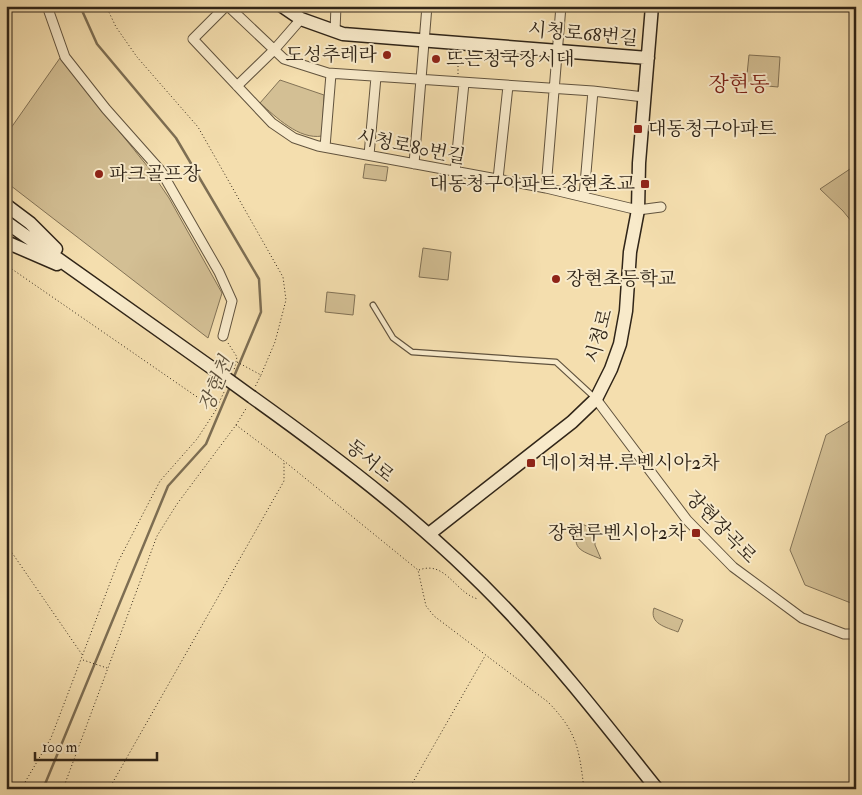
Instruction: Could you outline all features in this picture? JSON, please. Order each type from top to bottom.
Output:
[{"type":"main road","name":"시청로68번길","points":[[282,6],[301,19],[343,34],[648,58]]},
{"type":"main road","name":"시청로","points":[[429,534],[572,422],[596,399],[611,369],[620,344],[626,311],[630,252],[638,210],[644,97],[652,6]]},
{"type":"main road","points":[[6,205],[30,223],[80,274]]},
{"type":"main road","name":"동서로","points":[[6,222],[337,458],[429,534],[509,611],[581,694],[657,789]]},
{"type":"main road","points":[[6,242],[80,274]]},
{"type":"street","points":[[47,6],[65,57],[106,109],[162,171],[219,272],[232,301],[224,336]]},
{"type":"street","points":[[227,6],[284,59],[331,74],[554,88],[644,97]]},
{"type":"street","name":"시청로80번길","points":[[227,6],[193,39],[272,124],[294,138],[325,147],[546,188],[638,210],[661,208]]},
{"type":"street","points":[[335,31],[336,6]]},
{"type":"street","points":[[414,164],[427,6]]},
{"type":"street","points":[[546,6],[561,7],[546,188]]},
{"type":"street","points":[[237,86],[274,50],[301,19]]},
{"type":"street","points":[[325,147],[331,74]]},
{"type":"street","points":[[369,155],[376,77]]},
{"type":"street","points":[[455,172],[460,82]]},
{"type":"street","points":[[498,179],[508,86]]},
{"type":"street","points":[[584,196],[593,91]]},
{"type":"street","name":"장현장곡로","points":[[596,399],[687,520],[733,567],[802,618],[844,634],[856,634]]},
{"type":"lane","points":[[373,304],[393,338],[412,352],[556,362],[596,399]]},
{"type":"path","points":[[106,6],[116,27],[137,57],[198,126],[283,277],[286,300],[275,342],[261,375]]},
{"type":"path","points":[[459,43],[460,82]]},
{"type":"path","points":[[6,265],[216,410],[197,439],[160,481],[118,562],[51,738],[21,789]]},
{"type":"path","points":[[238,362],[257,373]]},
{"type":"path","points":[[63,789],[157,536],[177,504],[236,426],[284,461],[418,570],[423,598],[430,611],[451,630],[548,702],[570,728],[582,769],[584,789]]},
{"type":"path","points":[[109,789],[284,481],[284,461]]},
{"type":"path","points":[[6,544],[83,656]]},
{"type":"path","points":[[418,570],[428,566],[437,568],[470,597],[478,599]]},
{"type":"path","points":[[409,789],[486,655]]},
{"type":"path","points":[[82,660],[107,668]]},
{"type":"shaded area","points":[[749,55],[780,57],[778,87],[746,84]]},
{"type":"shaded area","points":[[60,58],[148,167],[169,198],[222,293],[208,338],[6,182],[6,135]]},
{"type":"shaded area","points":[[280,80],[324,95],[322,136],[313,136],[296,131],[260,103]]},
{"type":"shaded area","points":[[365,164],[388,167],[386,181],[363,178]]},
{"type":"shaded area","points":[[856,165],[856,227],[843,211],[820,189]]},
{"type":"shaded area","points":[[423,248],[451,252],[448,280],[419,277]]},
{"type":"shaded area","points":[[327,292],[355,295],[353,315],[325,312]]},
{"type":"shaded area","points":[[856,417],[856,605],[805,585],[790,550],[826,435]]},
{"type":"shaded area","points":[[580,523],[595,530],[595,545],[601,559],[582,551],[578,547],[576,538]]},
{"type":"shaded area","points":[[654,608],[683,620],[678,632],[656,621],[653,613]]},
{"type":"waterway","name":"장현천","points":[[80,6],[97,44],[176,138],[259,279],[261,312],[233,379]]},
{"type":"waterway","name":"장현천","points":[[43,789],[168,486],[206,444],[230,387]]},
{"type":"place","name":"도성추레라","points":[[387,55]]},
{"type":"place","name":"뜨는청국장시대","points":[[436,59]]},
{"type":"place","name":"대동청구아파트","points":[[638,129]]},
{"type":"place","name":"파크골프장","points":[[99,174]]},
{"type":"place","name":"대동청구아파트.장현초교","points":[[645,184]]},
{"type":"place","name":"장현초등학교","points":[[556,279]]},
{"type":"place","name":"네이쳐뷰.루벤시아2차","points":[[531,463]]},
{"type":"place","name":"장현루벤시아2차","points":[[696,533]]},
{"type":"district","name":"장현동","points":[[739,84]]}]
